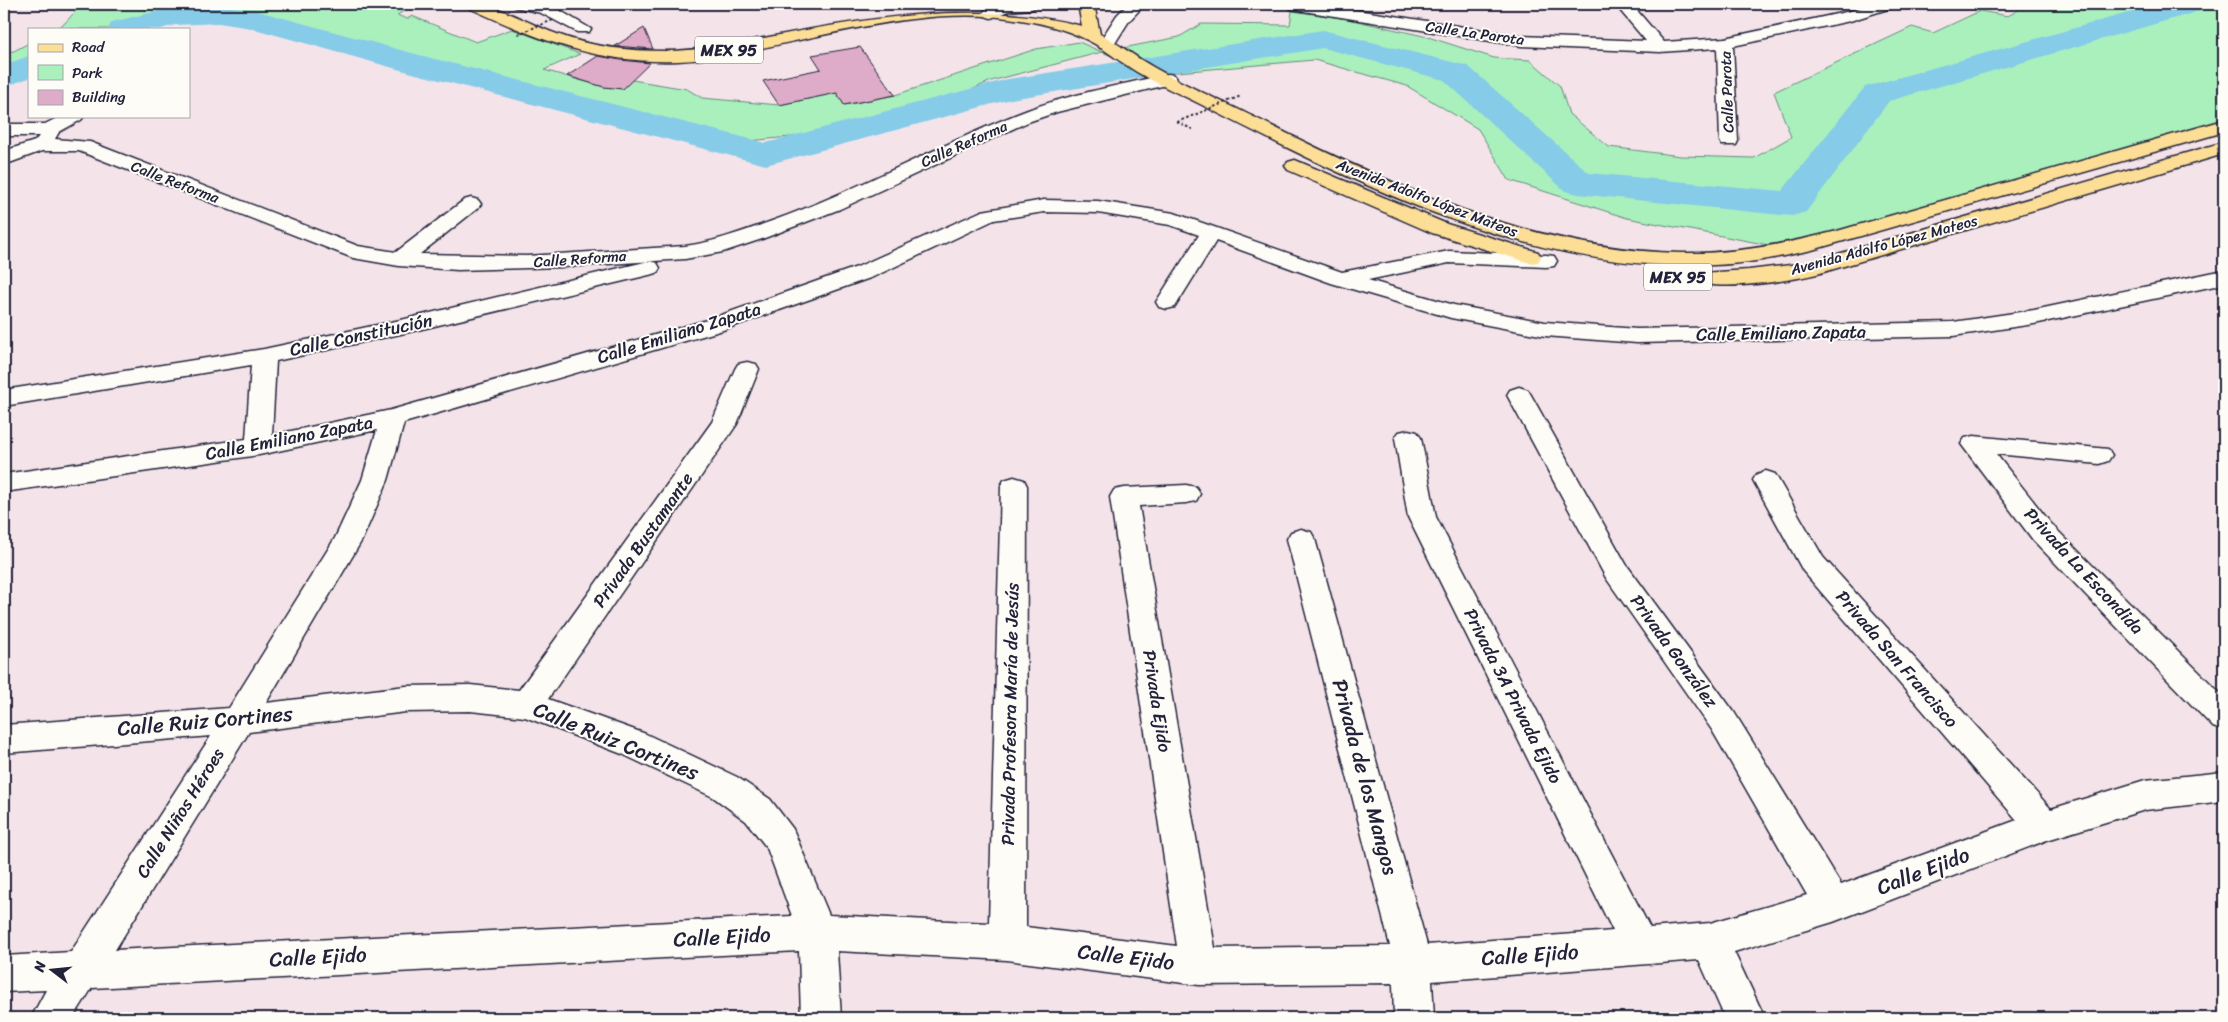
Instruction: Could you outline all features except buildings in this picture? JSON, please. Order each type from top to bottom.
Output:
[{"type":"main road","name":"MEX 95","points":[[473,4],[557,41],[600,51],[643,56],[703,54],[910,16],[994,8],[1054,23],[1104,43],[1157,76]]},
{"type":"main road","points":[[1086,4],[1104,43]]},
{"type":"main road","name":"Avenida Adolfo López Mateos","points":[[1157,76],[1302,149],[1488,226],[1586,250],[1683,260],[1742,258],[1795,250],[2224,126]]},
{"type":"main road","name":"Avenida Adolfo López Mateos","points":[[1157,76],[1208,119],[1281,159],[1368,200],[1467,238],[1562,264],[1646,276],[1716,278],[1757,276],[1809,269],[2224,148]]},
{"type":"street","points":[[520,4],[553,11],[583,28]]},
{"type":"street","points":[[994,8],[1032,4]]},
{"type":"street","points":[[1104,43],[1123,18],[1137,4]]},
{"type":"street","name":"Calle La Parota","points":[[1291,4],[1521,41],[1660,47],[1725,43],[1850,16],[1888,4]]},
{"type":"street","points":[[1627,4],[1626,8],[1660,47]]},
{"type":"street","name":"Calle Parota","points":[[1725,43],[1729,141]]},
{"type":"street","name":"Calle Reforma","points":[[4,130],[83,146],[353,252],[399,260],[507,265],[713,248],[764,231],[832,204],[1022,118],[1157,76]]},
{"type":"street","points":[[4,159],[45,137],[72,118]]},
{"type":"street","points":[[399,260],[471,204]]},
{"type":"street","name":"Calle Emiliano Zapata","points":[[4,482],[259,446],[393,418],[715,324],[865,272],[989,215],[1044,206],[1098,207],[1174,219],[1339,278],[1451,311],[1535,327],[1637,336],[1953,329],[2034,318],[2224,277]]},
{"type":"street","points":[[1167,302],[1212,232]]},
{"type":"street","name":"Calle Constitución","points":[[4,398],[264,356],[405,326],[688,258],[713,248]]},
{"type":"street","points":[[1339,278],[1449,257],[1562,264]]},
{"type":"street","points":[[259,446],[264,356]]},
{"type":"street","name":"Privada Bustamante","points":[[527,704],[724,424],[747,370]]},
{"type":"street","name":"Privada González","points":[[1519,395],[1616,571],[1723,721],[1833,905]]},
{"type":"street","name":"Calle Niños Héroes","points":[[51,1018],[80,969],[239,720],[348,540],[375,480],[393,418]]},
{"type":"street","name":"Privada 3A Privada Ejido","points":[[1408,438],[1422,517],[1640,946]]},
{"type":"street","name":"Privada La Escondida","points":[[2099,455],[1974,444],[2043,533],[2224,718]]},
{"type":"street","name":"Privada San Francisco","points":[[1766,480],[1813,564],[2044,826]]},
{"type":"street","name":"Privada Profesora María de Jesús","points":[[1007,942],[1014,486]]},
{"type":"street","name":"Privada Ejido","points":[[1186,494],[1124,497],[1199,967]]},
{"type":"street","name":"Privada de los Mangos","points":[[1301,539],[1407,937],[1412,964],[1414,1018]]},
{"type":"street","name":"Calle Ruiz Cortines","points":[[4,739],[239,720],[406,699],[470,698],[527,704],[634,744],[725,787],[758,810],[781,840],[816,932],[821,1018]]},
{"type":"street","name":"Calle Ejido","points":[[4,974],[816,932],[1007,942],[1199,967],[1412,964],[1710,941],[1833,905],[2044,826],[2145,795],[2224,786]]},
{"type":"street","points":[[1710,941],[1745,1018]]},
{"type":"path","points":[[518,34],[553,11]]},
{"type":"path","points":[[1194,130],[1178,122],[1241,96]]},
{"type":"green space","points":[[82,4],[353,4],[350,6],[363,8],[372,4],[386,4],[406,10],[397,15],[407,19],[412,16],[476,42],[512,29],[580,54],[544,70],[604,87],[623,89],[632,80],[687,89],[702,98],[779,105],[836,93],[845,105],[895,95],[1036,49],[1079,42],[1102,52],[991,81],[924,111],[832,133],[738,142],[664,134],[437,63],[271,18],[238,14],[202,15],[143,22],[122,28],[57,28],[65,23]]},
{"type":"green space","points":[[2028,4],[2224,4],[2224,126],[1795,250],[1627,218],[1509,180],[1478,129],[1407,86],[1314,60],[1155,74],[1102,52],[1179,37],[1201,24],[1290,25],[1292,11],[1348,19],[1428,37],[1494,58],[1530,60],[1560,86],[1569,114],[1609,147],[1681,156],[1754,158],[1791,137],[1774,92],[1912,27],[1933,33],[1980,11],[2008,16]]},
{"type":"green space","points":[[28,44],[28,66],[4,77],[4,52],[14,51]]},
{"type":"waterway","points":[[127,28],[175,16],[219,14],[254,19],[408,62],[766,154],[1008,89],[1323,39],[1456,73],[1578,183],[1792,204],[1877,94],[2192,4]]},
{"type":"waterway","points":[[4,77],[28,66]]}]
